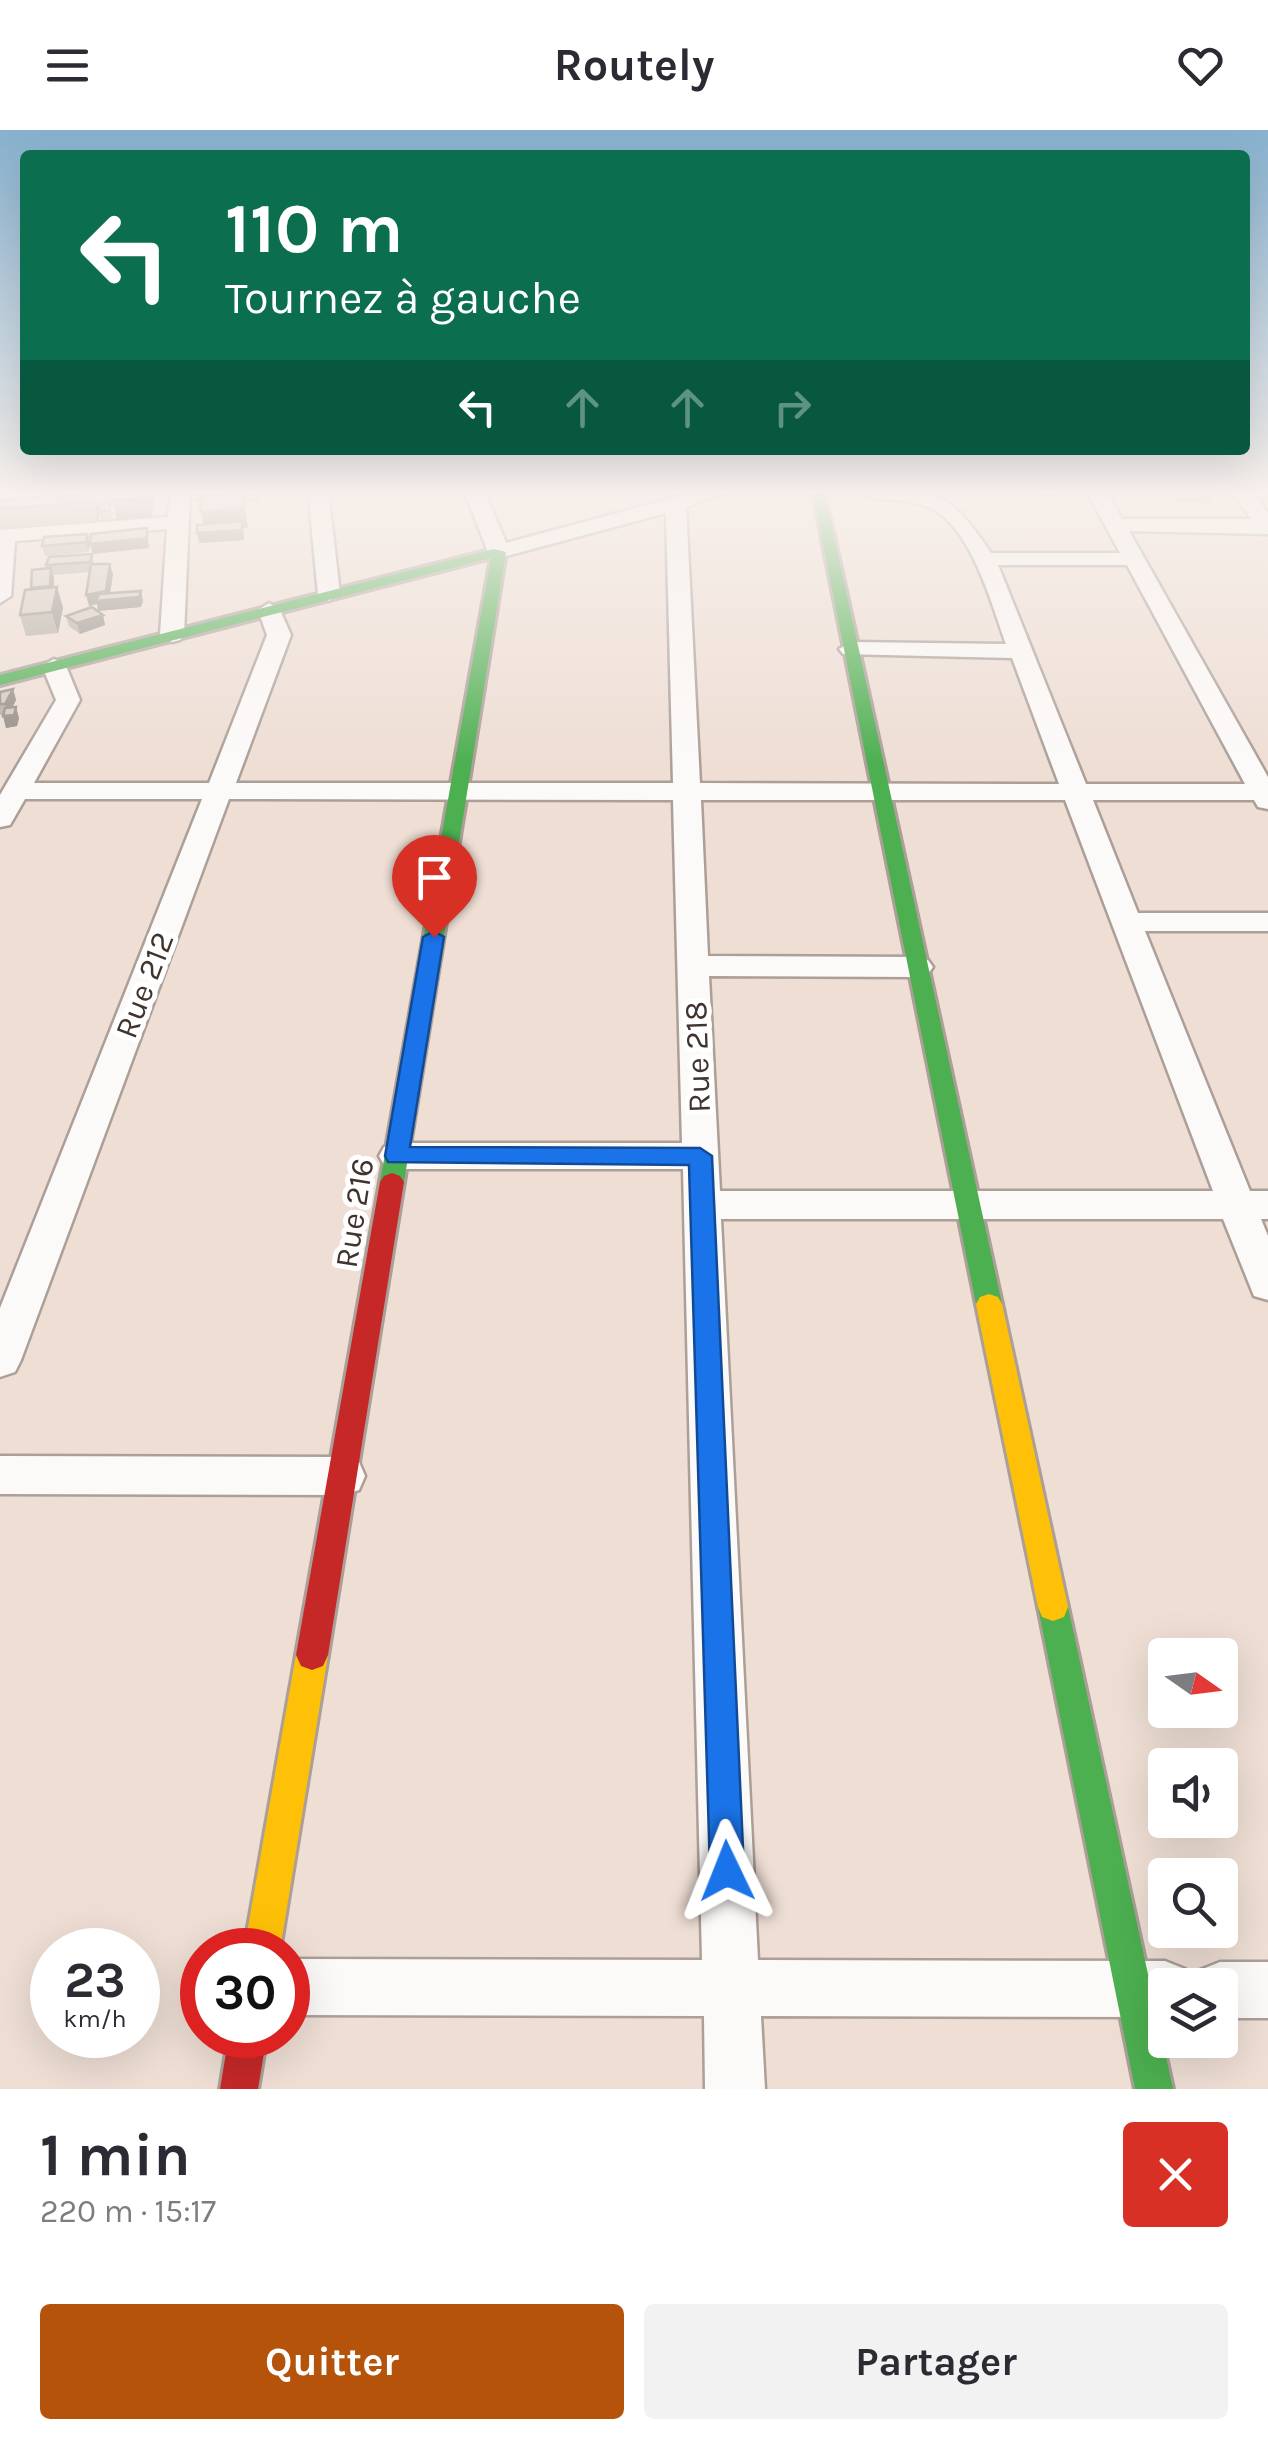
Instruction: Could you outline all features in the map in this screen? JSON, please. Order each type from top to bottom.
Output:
[{"type":"street","points":[[172,635],[175,581]]},
{"type":"street","points":[[329,581],[330,594]]},
{"type":"street","points":[[0,680],[380,581]]},
{"type":"street","name":"Rue 216","points":[[266,1928],[493,581]]},
{"type":"street","name":"Rue 218","points":[[679,581],[735,2089]]},
{"type":"street","points":[[836,581],[968,1205],[1148,1985]]},
{"type":"street","points":[[994,581],[1126,922],[1252,1205],[1268,1285]]},
{"type":"street","points":[[1146,581],[1266,797]]},
{"type":"street","name":"Rue 212","points":[[0,1360],[279,636],[269,610]]},
{"type":"street","points":[[850,649],[1021,650]]},
{"type":"street","points":[[0,819],[68,700],[54,666]]},
{"type":"street","points":[[16,791],[1076,792],[1266,797]]},
{"type":"street","points":[[1126,922],[1268,922]]},
{"type":"street","points":[[694,966],[917,967]]},
{"type":"street","points":[[396,1156],[700,1156]]},
{"type":"street","points":[[702,1205],[1252,1205]]},
{"type":"street","points":[[0,1475],[343,1476]]},
{"type":"street","points":[[310,1987],[1148,1989]]},
{"type":"street","points":[[1238,1990],[1268,1990]]},
{"type":"street","points":[[239,2089],[244,2058]]},
{"type":"street","points":[[1152,2058],[1154,2089]]},
{"type":"building","points":[[31,581],[50,581],[50,586],[31,588]]},
{"type":"building","points":[[88,581],[107,581],[106,591],[86,595]]},
{"type":"building","points":[[57,587],[52,612],[20,615],[25,590]]},
{"type":"building","points":[[141,591],[139,597],[96,601],[99,594]]},
{"type":"building","points":[[92,607],[103,615],[77,623],[66,616]]},
{"type":"building","points":[[13,689],[5,704],[0,704],[0,692]]},
{"type":"building","points":[[16,707],[14,715],[3,716],[5,708]]},
{"type":"traffic: fast","points":[[0,680],[384,581]]},
{"type":"traffic: fast","points":[[392,1182],[494,581]]},
{"type":"traffic: fast","points":[[837,581],[989,1304]]},
{"type":"traffic: fast","points":[[1053,1607],[1154,2089]]},
{"type":"traffic: slow","points":[[989,1304],[1053,1607]]},
{"type":"traffic: slow","points":[[266,1928],[312,1655]]},
{"type":"traffic: jam","points":[[312,1655],[392,1182]]},
{"type":"traffic: jam","points":[[239,2089],[244,2058]]},
{"type":"route","points":[[434,937],[396,1156],[700,1156],[727,1871]]}]
